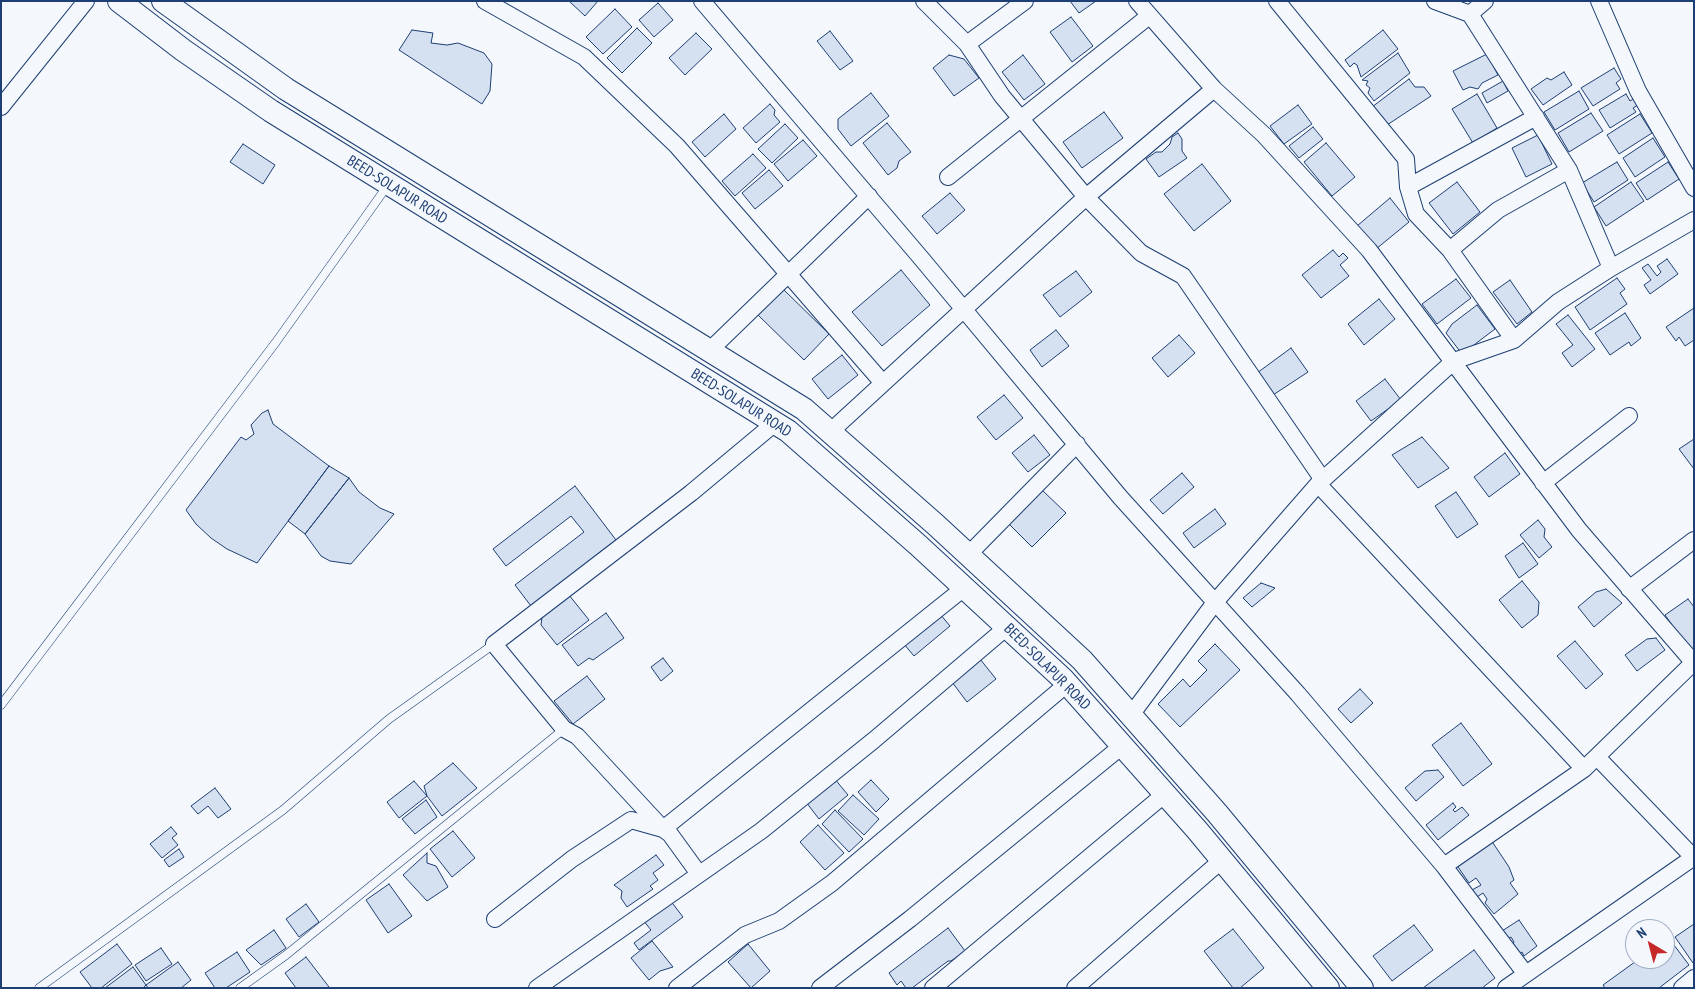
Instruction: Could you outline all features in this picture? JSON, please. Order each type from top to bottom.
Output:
[{"type":"main road","name":"BEED-SOLAPUR ROAD","points":[[119,1],[183,50],[271,112],[776,423],[795,437],[1007,627],[1067,684],[1222,860],[1319,984]]},
{"type":"main road","name":"BEED-SOLAPUR ROAD","points":[[163,1],[286,89],[804,409],[968,555],[1082,660],[1217,813],[1362,988]]},
{"type":"street","points":[[1,107],[86,1]]},
{"type":"street","points":[[484,1],[584,57],[677,146],[882,382]]},
{"type":"street","points":[[702,1],[869,196],[1120,496],[1298,694],[1444,866],[1525,973]]},
{"type":"street","points":[[924,1],[967,44],[1002,96],[1086,196],[1141,253],[1183,276],[1320,482],[1584,769]]},
{"type":"street","points":[[967,44],[1025,1]]},
{"type":"street","points":[[1137,1],[1214,89],[1264,135],[1369,250],[1454,361],[1543,483],[1629,589],[1694,663],[1584,769],[1444,866]]},
{"type":"street","points":[[1277,1],[1406,159],[1408,187],[1416,214],[1450,250],[1514,340]]},
{"type":"street","points":[[1435,1],[1470,14],[1569,170],[1611,268]]},
{"type":"street","points":[[1470,14],[1485,1]]},
{"type":"street","points":[[1599,1],[1638,91],[1694,188]]},
{"type":"street","points":[[948,177],[1149,16]]},
{"type":"street","points":[[830,432],[882,382],[1086,196],[1214,89]]},
{"type":"street","points":[[1408,187],[1536,117]]},
{"type":"street","points":[[1450,250],[1498,210],[1569,170]]},
{"type":"street","points":[[709,351],[869,196]]},
{"type":"street","points":[[1131,715],[1216,601],[1320,482],[1454,361],[1514,340],[1558,302],[1611,268],[1694,220]]},
{"type":"street","points":[[1543,483],[1629,416]]},
{"type":"street","points":[[699,874],[670,834],[663,829],[577,736],[564,729],[494,644],[691,494],[776,423]]},
{"type":"street","points":[[968,555],[1077,444]]},
{"type":"street","points":[[1629,589],[1694,540]]},
{"type":"street","points":[[663,829],[964,588]]},
{"type":"street","points":[[537,988],[761,831],[874,740],[1007,627]]},
{"type":"street","points":[[677,988],[745,935],[779,920],[832,883],[1067,684]]},
{"type":"street","points":[[820,988],[910,919],[1122,746]]},
{"type":"street","points":[[1506,988],[1525,973],[1694,858],[1597,757]]},
{"type":"street","points":[[933,988],[1164,794]]},
{"type":"street","points":[[495,919],[572,859],[631,820],[663,829]]},
{"type":"street","points":[[1075,988],[1222,860]]},
{"type":"street","points":[[1682,988],[1694,978]]},
{"type":"lane","points":[[1,705],[276,342],[388,184]]},
{"type":"lane","points":[[39,988],[283,810],[389,719],[494,644]]},
{"type":"lane","points":[[240,988],[286,956],[564,729]]},
{"type":"building","points":[[569,1],[598,1],[585,16]]},
{"type":"building","points":[[1070,1],[1096,1],[1079,13]]},
{"type":"building","points":[[658,3],[673,20],[654,37],[639,20]]},
{"type":"building","points":[[615,9],[632,27],[603,54],[586,37]]},
{"type":"building","points":[[1071,17],[1093,46],[1072,62],[1050,32]]},
{"type":"building","points":[[637,28],[652,43],[622,73],[607,58]]},
{"type":"building","points":[[412,30],[433,33],[431,43],[447,45],[458,43],[484,53],[492,64],[490,91],[482,104],[399,50]]},
{"type":"building","points":[[1383,30],[1398,49],[1361,77],[1357,65],[1354,63],[1350,67],[1345,60]]},
{"type":"building","points":[[830,31],[853,61],[840,70],[817,41]]},
{"type":"building","points":[[696,33],[712,49],[685,75],[669,58]]},
{"type":"building","points":[[1398,53],[1410,73],[1374,101],[1368,93],[1370,88],[1366,85],[1368,81],[1362,80]]},
{"type":"building","points":[[1487,54],[1498,75],[1482,83],[1478,89],[1470,87],[1463,90],[1453,71]]},
{"type":"building","points":[[949,55],[964,59],[979,78],[954,96],[933,68]]},
{"type":"building","points":[[1023,55],[1045,84],[1024,100],[1002,72]]},
{"type":"building","points":[[1614,68],[1621,79],[1616,83],[1620,89],[1593,106],[1581,88]]},
{"type":"building","points":[[1564,72],[1572,85],[1543,105],[1531,89],[1547,78],[1551,80]]},
{"type":"building","points":[[1409,79],[1415,87],[1424,87],[1431,96],[1387,125],[1372,107]]},
{"type":"building","points":[[1503,81],[1508,91],[1487,103],[1482,93]]},
{"type":"building","points":[[1579,91],[1589,109],[1555,130],[1544,112]]},
{"type":"building","points":[[871,93],[889,116],[851,146],[838,129],[838,119]]},
{"type":"building","points":[[1477,94],[1497,128],[1473,143],[1452,109]]},
{"type":"building","points":[[1626,94],[1630,101],[1636,97],[1640,104],[1633,108],[1636,112],[1610,128],[1599,110]]},
{"type":"building","points":[[770,104],[775,110],[774,115],[780,122],[756,143],[743,128]]},
{"type":"building","points":[[1298,105],[1312,124],[1284,144],[1270,126]]},
{"type":"building","points":[[1104,112],[1123,138],[1082,168],[1063,142]]},
{"type":"building","points":[[1591,113],[1603,131],[1569,152],[1558,133]]},
{"type":"building","points":[[724,114],[736,129],[705,157],[692,142]]},
{"type":"building","points":[[1640,114],[1652,133],[1619,154],[1607,135]]},
{"type":"building","points":[[887,123],[911,152],[899,161],[897,168],[888,175],[863,143]]},
{"type":"building","points":[[785,124],[798,138],[772,163],[758,149]]},
{"type":"building","points":[[1313,127],[1323,139],[1299,158],[1289,146]]},
{"type":"building","points":[[1178,133],[1182,139],[1182,151],[1187,158],[1159,177],[1146,159],[1156,152],[1162,152],[1170,144],[1172,137]]},
{"type":"building","points":[[1538,135],[1552,164],[1526,177],[1512,148]]},
{"type":"building","points":[[1653,138],[1665,157],[1635,177],[1623,158]]},
{"type":"building","points":[[803,140],[817,156],[788,181],[774,164]]},
{"type":"building","points":[[1326,143],[1355,177],[1332,196],[1304,162]]},
{"type":"building","points":[[243,144],[275,165],[263,184],[230,162]]},
{"type":"building","points":[[753,154],[766,168],[735,196],[722,181]]},
{"type":"building","points":[[1617,162],[1628,180],[1594,202],[1582,183]]},
{"type":"building","points":[[1668,162],[1679,179],[1647,200],[1636,183]]},
{"type":"building","points":[[1202,164],[1231,201],[1194,231],[1164,194]]},
{"type":"building","points":[[769,170],[783,186],[755,209],[742,193]]},
{"type":"building","points":[[1457,182],[1480,212],[1453,234],[1429,203]]},
{"type":"building","points":[[1631,182],[1644,201],[1606,226],[1594,207]]},
{"type":"building","points":[[950,193],[965,210],[937,234],[922,216]]},
{"type":"building","points":[[1390,198],[1409,222],[1376,249],[1357,226]]},
{"type":"building","points":[[1333,250],[1339,257],[1343,253],[1348,258],[1340,265],[1349,276],[1321,298],[1302,275]]},
{"type":"building","points":[[1667,259],[1678,274],[1650,294],[1644,285],[1651,280],[1642,268],[1648,264],[1657,276],[1661,272],[1657,266]]},
{"type":"building","points":[[901,270],[930,305],[882,346],[852,312]]},
{"type":"building","points":[[1076,271],[1092,292],[1060,317],[1043,295]]},
{"type":"building","points":[[1617,278],[1625,289],[1620,293],[1627,304],[1590,330],[1575,307]]},
{"type":"building","points":[[1456,279],[1471,298],[1437,324],[1422,304]]},
{"type":"building","points":[[1510,280],[1532,312],[1517,324],[1493,292]]},
{"type":"building","points":[[783,289],[829,334],[804,360],[758,315]]},
{"type":"building","points":[[1379,299],[1395,319],[1364,345],[1348,324]]},
{"type":"building","points":[[1477,305],[1495,329],[1462,354],[1446,333],[1452,324]]},
{"type":"building","points":[[1694,308],[1694,340],[1685,346],[1679,337],[1676,341],[1666,327]]},
{"type":"building","points":[[1625,313],[1641,338],[1631,346],[1629,342],[1610,355],[1595,333]]},
{"type":"building","points":[[1568,315],[1595,349],[1572,367],[1562,353],[1573,345],[1556,324]]},
{"type":"building","points":[[1056,330],[1069,346],[1042,367],[1030,350]]},
{"type":"building","points":[[1179,335],[1195,353],[1168,377],[1152,358]]},
{"type":"building","points":[[1291,348],[1308,372],[1273,395],[1257,373]]},
{"type":"building","points":[[842,355],[858,375],[828,399],[812,379]]},
{"type":"building","points":[[1385,379],[1401,400],[1371,421],[1356,401]]},
{"type":"building","points":[[1004,395],[1023,418],[996,440],[977,417]]},
{"type":"building","points":[[268,410],[273,424],[329,466],[257,563],[227,549],[211,538],[196,524],[186,510],[241,437],[246,440],[254,434],[251,425],[262,413]]},
{"type":"building","points":[[1034,435],[1050,455],[1028,472],[1012,453]]},
{"type":"building","points":[[1422,437],[1449,468],[1418,488],[1392,455]]},
{"type":"building","points":[[1694,439],[1694,469],[1679,449]]},
{"type":"building","points":[[1505,453],[1520,474],[1489,497],[1474,477]]},
{"type":"building","points":[[329,466],[349,478],[305,534],[288,521]]},
{"type":"building","points":[[1182,473],[1194,487],[1163,514],[1150,500]]},
{"type":"building","points":[[349,478],[359,492],[380,508],[394,514],[351,564],[330,561],[321,556],[305,534]]},
{"type":"building","points":[[575,486],[616,540],[531,606],[515,585],[584,532],[571,516],[506,566],[493,549]]},
{"type":"building","points":[[1041,489],[1066,513],[1032,547],[1008,523]]},
{"type":"building","points":[[1456,492],[1478,524],[1457,538],[1435,506]]},
{"type":"building","points":[[1215,509],[1226,524],[1194,548],[1183,533]]},
{"type":"building","points":[[1538,520],[1545,529],[1544,537],[1552,547],[1539,558],[1520,535]]},
{"type":"building","points":[[1523,543],[1538,564],[1519,578],[1505,556]]},
{"type":"building","points":[[1522,581],[1539,602],[1538,615],[1522,628],[1499,600]]},
{"type":"building","points":[[1261,583],[1275,588],[1252,607],[1243,598]]},
{"type":"building","points":[[1606,589],[1622,603],[1594,627],[1578,607],[1596,592]]},
{"type":"building","points":[[569,595],[589,620],[557,645],[541,625],[542,617]]},
{"type":"building","points":[[1688,599],[1694,607],[1694,652],[1692,653],[1665,615]]},
{"type":"building","points":[[606,613],[624,638],[593,660],[589,658],[578,666],[562,645]]},
{"type":"building","points":[[940,614],[950,626],[914,656],[903,643]]},
{"type":"building","points":[[1656,638],[1665,650],[1637,671],[1625,655],[1647,639]]},
{"type":"building","points":[[1575,641],[1603,674],[1586,689],[1557,656]]},
{"type":"building","points":[[1215,644],[1240,670],[1180,727],[1158,704],[1183,679],[1190,687],[1207,670],[1198,661]]},
{"type":"building","points":[[663,658],[673,671],[661,681],[651,667]]},
{"type":"building","points":[[980,659],[996,679],[967,702],[952,682]]},
{"type":"building","points":[[587,676],[605,699],[573,724],[554,701]]},
{"type":"building","points":[[1360,689],[1373,703],[1351,723],[1338,709]]},
{"type":"building","points":[[1461,723],[1492,764],[1463,786],[1432,745]]},
{"type":"building","points":[[453,763],[477,788],[442,816],[427,796],[424,786]]},
{"type":"building","points":[[1438,770],[1444,777],[1416,801],[1405,788],[1425,771]]},
{"type":"building","points":[[834,778],[848,795],[819,819],[806,802]]},
{"type":"building","points":[[871,780],[889,799],[876,812],[858,792]]},
{"type":"building","points":[[414,781],[427,796],[399,818],[387,802]]},
{"type":"building","points":[[215,788],[231,809],[218,818],[208,806],[198,814],[191,806]]},
{"type":"building","points":[[853,795],[879,819],[864,835],[838,811]]},
{"type":"building","points":[[426,800],[437,817],[415,834],[402,819]]},
{"type":"building","points":[[1453,803],[1456,807],[1453,810],[1455,812],[1462,807],[1469,815],[1438,840],[1426,825]]},
{"type":"building","points":[[835,810],[863,839],[849,852],[822,824]]},
{"type":"building","points":[[818,825],[844,853],[825,870],[800,842]]},
{"type":"building","points":[[171,827],[177,834],[172,838],[178,845],[162,858],[150,844]]},
{"type":"building","points":[[453,831],[475,858],[452,877],[430,849]]},
{"type":"building","points":[[1491,840],[1509,867],[1514,880],[1510,883],[1518,894],[1494,914],[1485,903],[1487,899],[1483,893],[1477,897],[1472,890],[1481,885],[1476,878],[1469,883],[1454,861]]},
{"type":"building","points":[[179,849],[184,857],[169,867],[164,860]]},
{"type":"building","points":[[427,853],[427,863],[436,866],[448,887],[427,901],[403,875]]},
{"type":"building","points":[[656,855],[664,865],[653,873],[658,880],[650,886],[653,889],[627,907],[621,898],[622,891],[614,885]]},
{"type":"building","points":[[389,884],[412,916],[388,933],[366,900]]},
{"type":"building","points":[[670,900],[683,917],[639,950],[634,943],[651,930],[643,920]]},
{"type":"building","points":[[306,904],[319,922],[299,937],[286,919]]},
{"type":"building","points":[[1519,920],[1537,946],[1524,956],[1522,952],[1519,954],[1512,945],[1514,942],[1511,937],[1507,939],[1502,931]]},
{"type":"building","points":[[1694,924],[1693,963],[1675,937]]},
{"type":"building","points":[[1414,925],[1433,950],[1392,981],[1373,956]]},
{"type":"building","points":[[948,928],[965,951],[951,961],[948,961],[912,988],[906,988],[901,981],[897,985],[889,973]]},
{"type":"building","points":[[1233,929],[1264,968],[1240,988],[1233,988],[1204,951]]},
{"type":"building","points":[[274,930],[286,948],[261,965],[246,950]]},
{"type":"building","points":[[652,941],[673,967],[660,971],[649,980],[631,958]]},
{"type":"building","points":[[117,944],[132,964],[101,988],[92,988],[80,972]]},
{"type":"building","points":[[748,944],[770,971],[751,988],[728,962]]},
{"type":"building","points":[[1675,946],[1689,965],[1659,988],[1605,988],[1603,985],[1625,969],[1675,969]]},
{"type":"building","points":[[161,948],[172,964],[146,981],[135,965]]},
{"type":"building","points":[[1474,950],[1495,978],[1482,988],[1423,988]]},
{"type":"building","points":[[237,952],[250,972],[226,988],[215,988],[205,973]]},
{"type":"building","points":[[306,957],[328,988],[296,988],[285,973]]},
{"type":"building","points":[[178,962],[191,980],[181,988],[148,988],[146,985]]},
{"type":"building","points":[[133,967],[146,985],[143,988],[105,988]]}]
